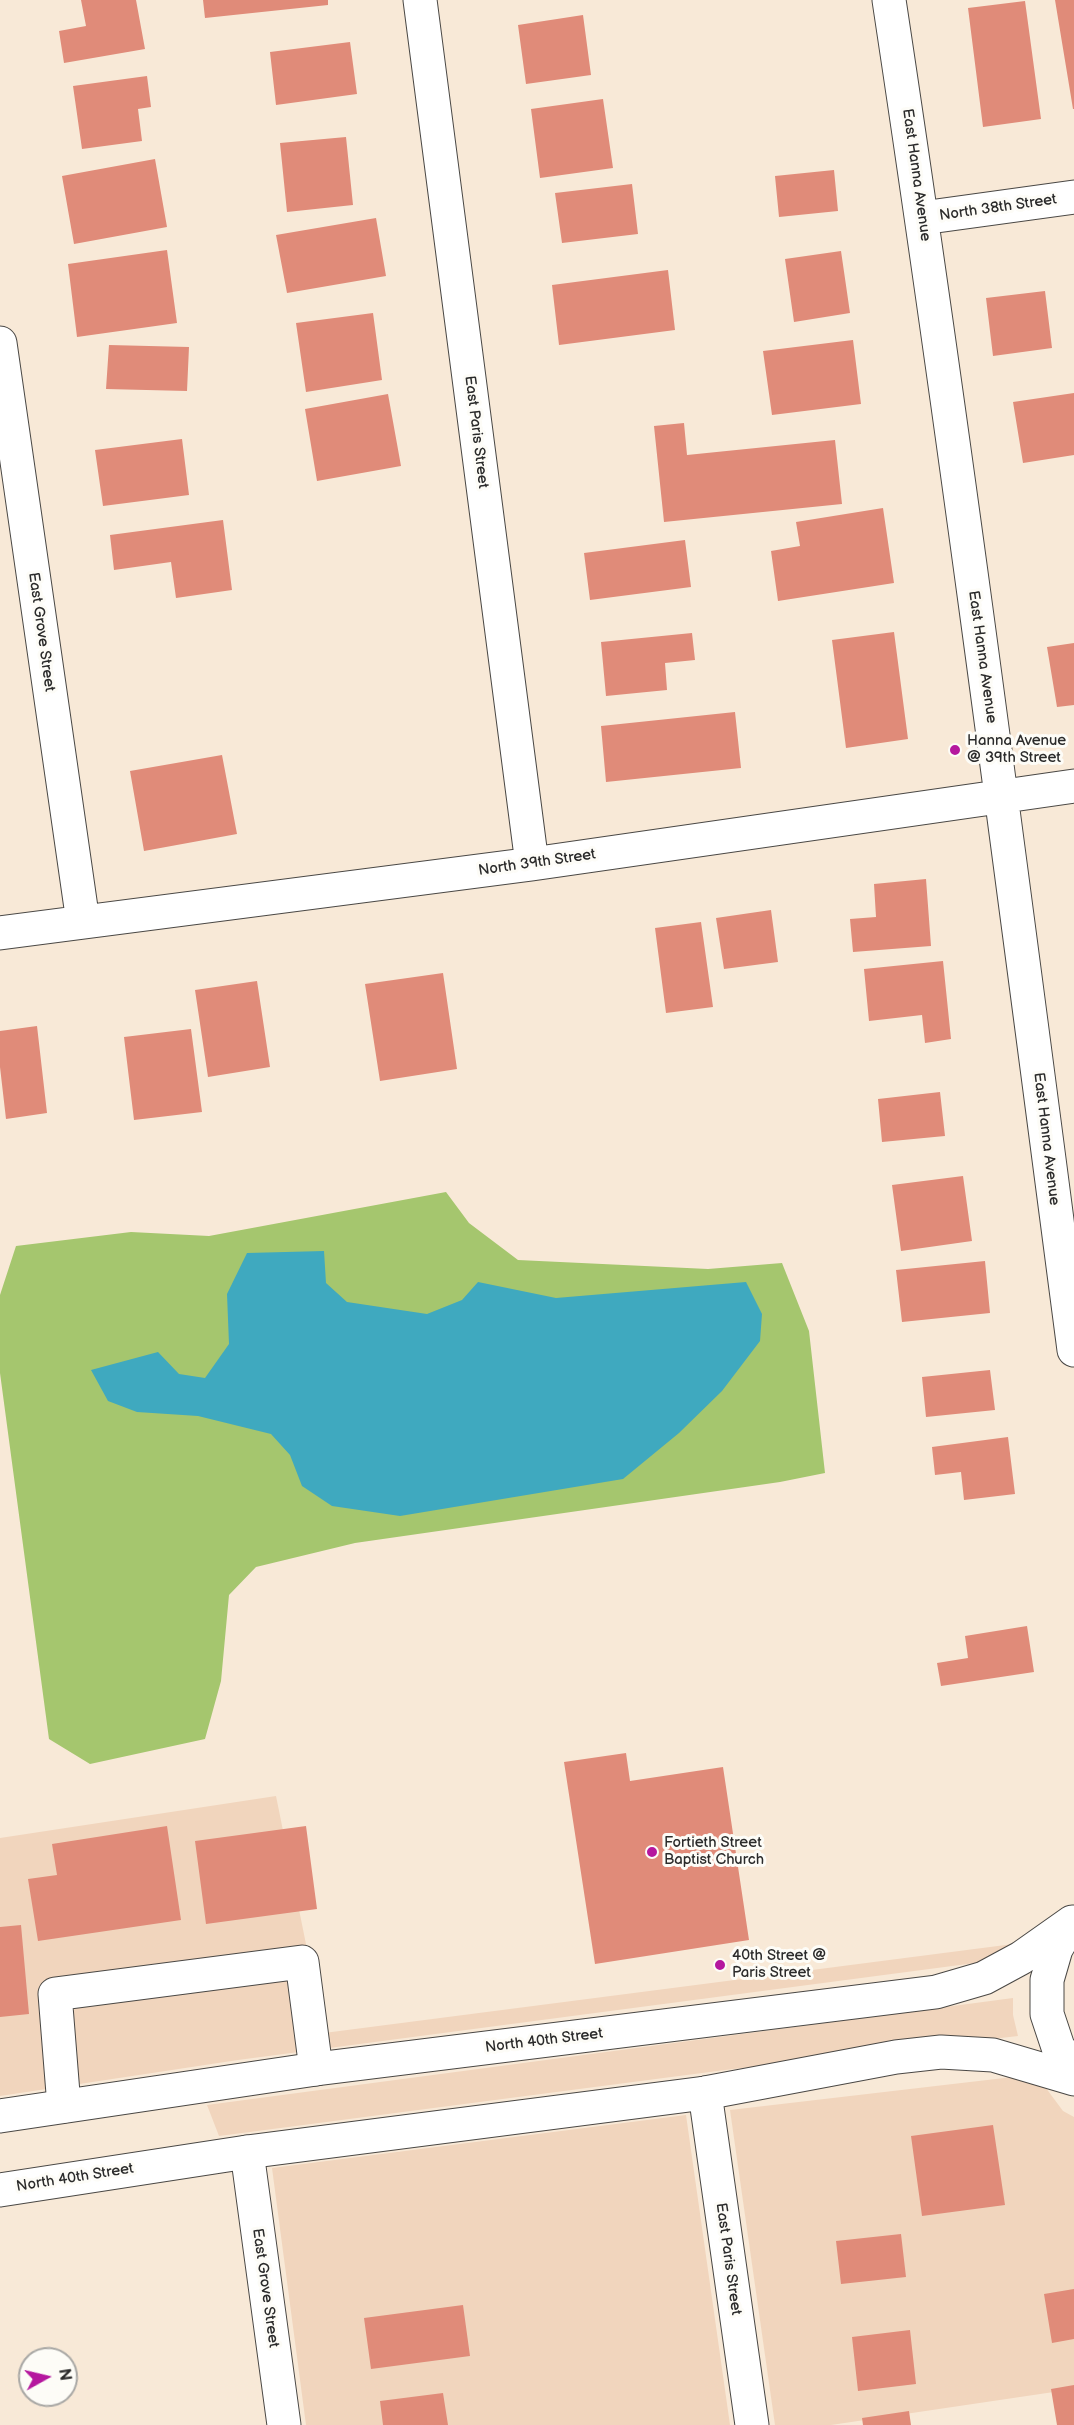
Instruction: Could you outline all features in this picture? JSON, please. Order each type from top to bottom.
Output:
[{"type":"street","name":"East Paris Street","points":[[420,0],[532,864]]},
{"type":"street","name":"East Hanna Avenue","points":[[889,0],[922,218],[1002,796],[1074,1350]]},
{"type":"street","name":"North 38th Street","points":[[922,218],[1074,197]]},
{"type":"street","name":"East Grove Street","points":[[0,343],[83,922]]},
{"type":"street","name":"North 39th Street","points":[[0,933],[532,864],[1074,786]]},
{"type":"street","name":"North 40th Street","points":[[0,2116],[316,2069],[936,1992],[984,1978],[1021,1958],[1073,1921]]},
{"type":"street","points":[[1073,1921],[1056,1949],[1047,1980],[1047,2014],[1058,2047],[1074,2070]]},
{"type":"street","points":[[64,2106],[55,1994],[302,1962],[316,2069]]},
{"type":"street","name":"North 40th Street","points":[[0,2190],[248,2152],[705,2093],[896,2057],[941,2052],[993,2055],[1074,2079]]},
{"type":"street","name":"East Paris Street","points":[[705,2093],[752,2425]]},
{"type":"street","name":"East Grove Street","points":[[248,2152],[284,2425]]},
{"type":"shaded area","points":[[276,1796],[324,2033],[1021,1943],[1013,1958],[238,2060],[0,2096],[0,1838]]},
{"type":"shaded area","points":[[1013,1998],[1013,2015],[1018,2036],[725,2070],[219,2136],[207,2105]]},
{"type":"shaded area","points":[[1037,2076],[1063,2111],[1074,2117],[1074,2389],[831,2425],[775,2425],[730,2110]]},
{"type":"shaded area","points":[[686,2115],[730,2425],[306,2425],[272,2168]]},
{"type":"green space","points":[[446,1192],[469,1223],[518,1260],[708,1269],[782,1263],[809,1331],[825,1473],[780,1482],[355,1543],[256,1567],[229,1595],[221,1681],[205,1739],[90,1764],[49,1739],[0,1373],[0,1295],[16,1246],[131,1232],[209,1236]]},
{"type":"water","points":[[324,1251],[326,1283],[347,1302],[427,1314],[462,1300],[478,1282],[556,1298],[746,1282],[762,1314],[760,1341],[722,1391],[679,1433],[623,1479],[400,1516],[332,1506],[302,1486],[290,1455],[271,1434],[198,1416],[137,1412],[108,1401],[91,1370],[158,1352],[179,1374],[205,1378],[229,1344],[227,1294],[247,1253]]},
{"type":"building","points":[[81,0],[136,0],[145,49],[64,63],[59,31],[86,26]]},
{"type":"building","points":[[203,0],[328,0],[328,5],[205,18]]},
{"type":"building","points":[[1055,0],[1074,0],[1074,109],[1073,109]]},
{"type":"building","points":[[1025,1],[1041,119],[983,127],[968,8]]},
{"type":"building","points":[[583,15],[591,75],[526,84],[518,25]]},
{"type":"building","points":[[350,42],[357,94],[276,105],[270,52]]},
{"type":"building","points":[[147,76],[151,107],[138,109],[142,141],[82,149],[73,86]]},
{"type":"building","points":[[603,99],[613,168],[540,178],[531,109]]},
{"type":"building","points":[[346,137],[353,205],[287,212],[280,143]]},
{"type":"building","points":[[155,159],[167,227],[74,244],[62,176]]},
{"type":"building","points":[[834,170],[838,211],[779,217],[775,176]]},
{"type":"building","points":[[632,184],[638,234],[562,243],[555,193]]},
{"type":"building","points":[[376,218],[386,276],[287,293],[276,235]]},
{"type":"building","points":[[167,250],[177,323],[77,337],[68,264]]},
{"type":"building","points":[[841,251],[850,313],[794,322],[785,259]]},
{"type":"building","points":[[668,270],[675,330],[559,345],[552,285]]},
{"type":"building","points":[[1045,291],[1052,348],[993,356],[986,298]]},
{"type":"building","points":[[373,313],[382,380],[306,392],[296,323]]},
{"type":"building","points":[[853,340],[861,404],[772,415],[763,351]]},
{"type":"building","points":[[109,345],[189,347],[187,391],[106,389]]},
{"type":"building","points":[[1074,393],[1074,455],[1023,463],[1013,402]]},
{"type":"building","points":[[388,394],[401,466],[317,481],[305,409]]},
{"type":"building","points":[[684,423],[687,455],[835,440],[842,504],[664,522],[654,426]]},
{"type":"building","points":[[182,439],[189,495],[103,506],[95,450]]},
{"type":"building","points":[[883,508],[894,583],[778,601],[771,551],[800,546],[796,522]]},
{"type":"building","points":[[223,520],[232,590],[176,598],[171,562],[114,570],[110,535]]},
{"type":"building","points":[[685,540],[691,587],[590,600],[584,553]]},
{"type":"building","points":[[894,632],[908,739],[846,748],[832,640]]},
{"type":"building","points":[[692,633],[695,660],[665,663],[667,690],[606,696],[601,642]]},
{"type":"building","points":[[1074,643],[1074,705],[1057,707],[1047,647]]},
{"type":"building","points":[[735,712],[741,768],[606,782],[601,726]]},
{"type":"building","points":[[222,755],[237,834],[144,851],[130,771]]},
{"type":"building","points":[[926,879],[931,946],[853,952],[850,919],[876,917],[874,884]]},
{"type":"building","points":[[771,910],[778,962],[724,969],[716,918]]},
{"type":"building","points":[[701,922],[713,1007],[666,1013],[655,928]]},
{"type":"building","points":[[943,961],[951,1039],[925,1043],[922,1015],[869,1021],[864,969]]},
{"type":"building","points":[[443,973],[457,1069],[380,1081],[365,984]]},
{"type":"building","points":[[257,981],[270,1067],[208,1077],[195,990]]},
{"type":"building","points":[[37,1026],[47,1113],[6,1119],[0,1067],[0,1031]]},
{"type":"building","points":[[191,1029],[202,1112],[134,1120],[124,1037]]},
{"type":"building","points":[[940,1092],[945,1136],[882,1142],[878,1099]]},
{"type":"building","points":[[963,1176],[972,1241],[901,1251],[892,1185]]},
{"type":"building","points":[[985,1261],[990,1313],[902,1322],[896,1270]]},
{"type":"building","points":[[990,1370],[995,1410],[926,1417],[922,1377]]},
{"type":"building","points":[[1008,1437],[1015,1494],[964,1500],[961,1472],[935,1475],[932,1447]]},
{"type":"building","points":[[1027,1626],[1034,1672],[941,1686],[937,1663],[968,1658],[965,1636]]},
{"type":"building","points":[[626,1753],[630,1781],[723,1767],[749,1940],[595,1964],[564,1762]]},
{"type":"building","points":[[167,1826],[181,1920],[38,1941],[28,1879],[57,1875],[52,1844]]},
{"type":"building","points":[[306,1826],[317,1909],[206,1924],[195,1841]]},
{"type":"building","points":[[21,1925],[29,2014],[0,2017],[0,1927]]},
{"type":"building","points":[[993,2125],[1005,2205],[922,2216],[911,2136]]},
{"type":"building","points":[[901,2234],[906,2277],[841,2284],[836,2241]]},
{"type":"building","points":[[1074,2289],[1074,2339],[1052,2343],[1044,2294]]},
{"type":"building","points":[[463,2305],[470,2356],[371,2369],[364,2318]]},
{"type":"building","points":[[910,2330],[916,2384],[858,2391],[852,2337]]},
{"type":"building","points":[[1074,2385],[1074,2425],[1057,2425],[1051,2389]]},
{"type":"building","points":[[443,2393],[448,2425],[383,2425],[380,2401]]},
{"type":"building","points":[[909,2411],[911,2425],[863,2425],[862,2418]]},
{"type":"place","name":"Hanna Avenue @ 39th Street","points":[[955,750]]},
{"type":"place","name":"Fortieth Street Baptist Church","points":[[652,1852]]},
{"type":"place","name":"40th Street @ Paris Street","points":[[720,1965]]}]
